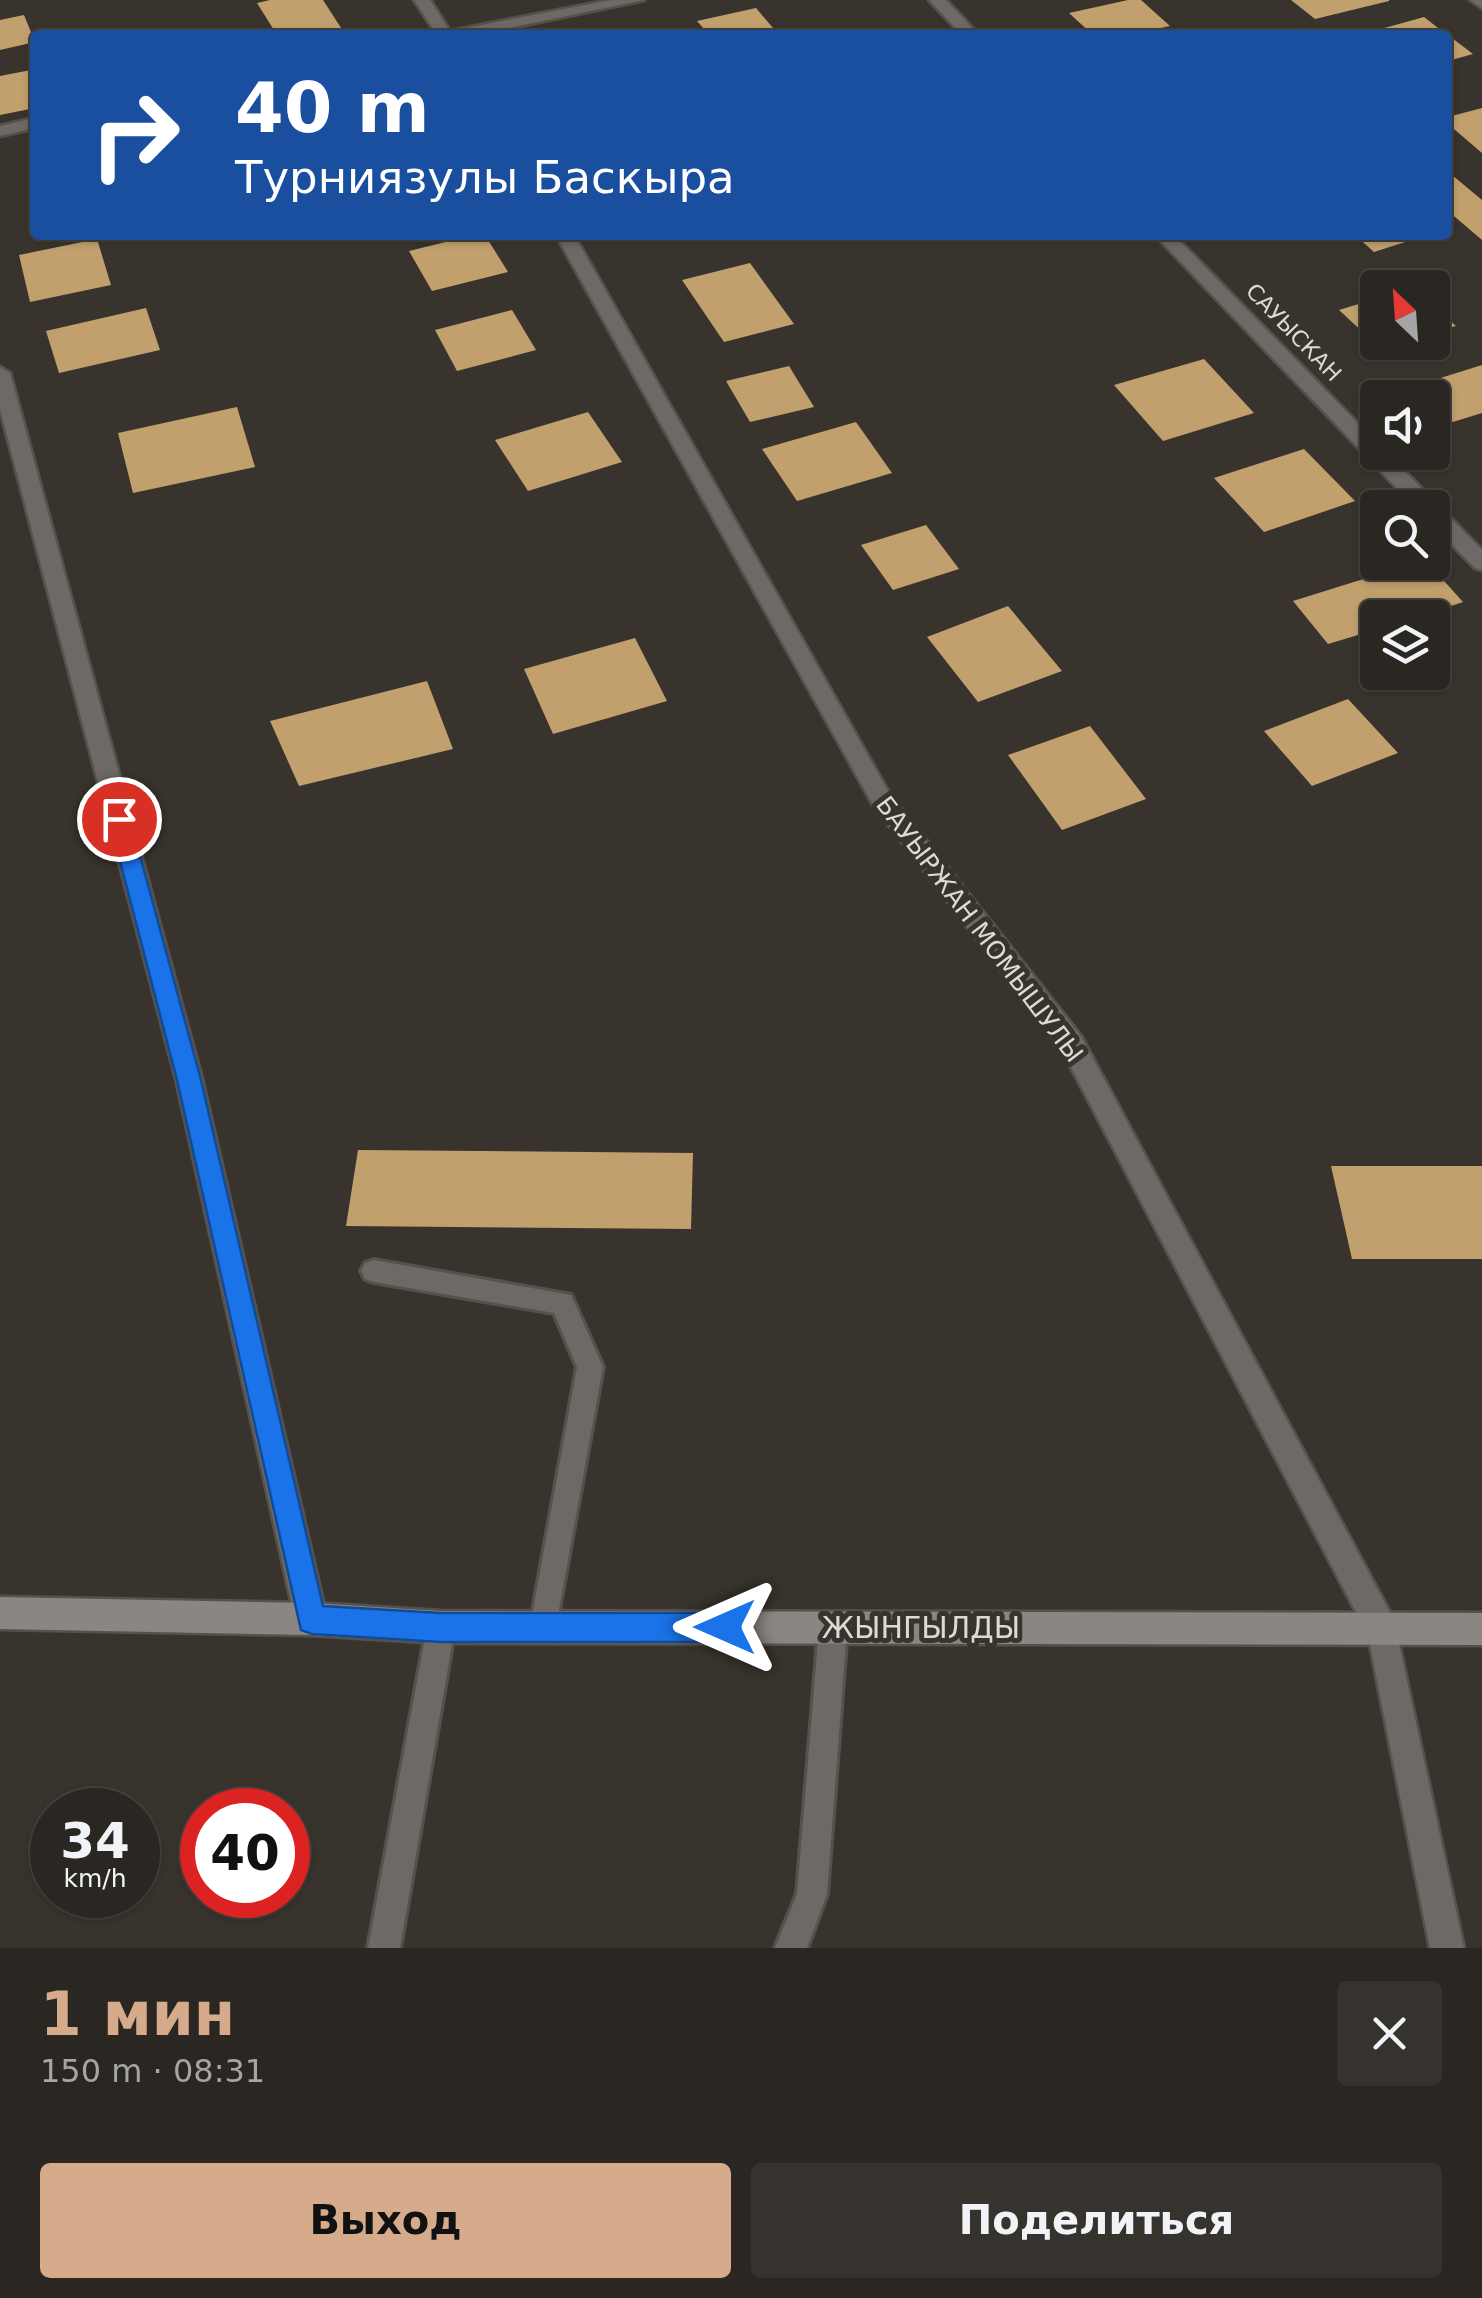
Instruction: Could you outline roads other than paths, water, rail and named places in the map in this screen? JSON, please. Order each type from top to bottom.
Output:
[{"type":"street","points":[[422,0],[444,30]]},
{"type":"street","points":[[475,30],[636,0]]},
{"type":"street","points":[[937,0],[966,30]]},
{"type":"street","points":[[0,130],[30,124]]},
{"type":"street","name":"БАУЫРЖАН МОМЫШУЛЫ","points":[[568,240],[881,800],[1072,1044],[1383,1631],[1447,1948]]},
{"type":"street","name":"САУЫСКАН","points":[[1169,240],[1411,490]]},
{"type":"street","points":[[0,373],[189,1080],[312,1620]]},
{"type":"street","name":"САУЫСКАН","points":[[1450,530],[1482,563]]},
{"type":"street","name":"ЖЫНГЫЛДЫ","points":[[0,1613],[441,1627],[1482,1629]]},
{"type":"lane","points":[[374,1271],[562,1303],[590,1367],[544,1627]]},
{"type":"lane","points":[[384,1948],[441,1627]]},
{"type":"lane","points":[[791,1948],[812,1894],[834,1628]]}]
